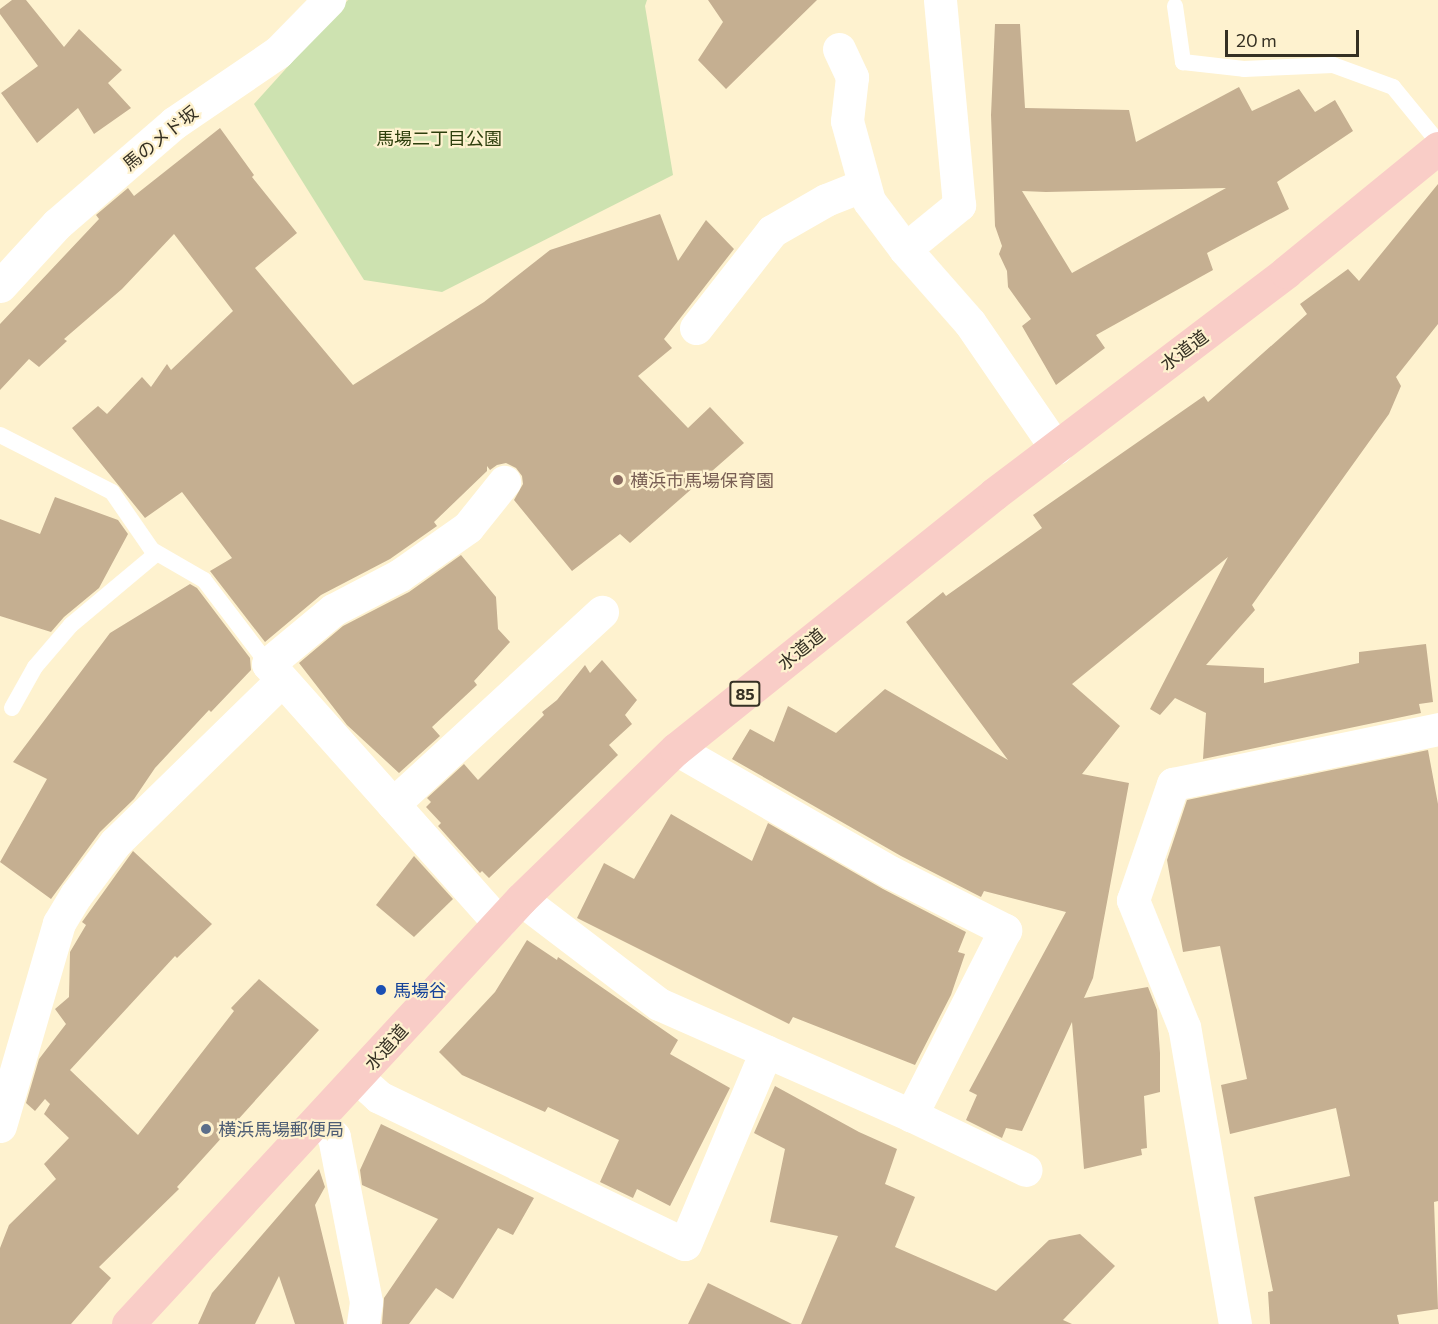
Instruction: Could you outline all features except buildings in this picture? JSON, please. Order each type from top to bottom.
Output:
[{"type":"main road","name":"水道道","points":[[128,1324],[358,1078],[521,899],[676,749],[994,494],[1286,272],[1438,148]]},
{"type":"street","name":"馬のメド坂","points":[[0,286],[57,224],[174,123],[278,52],[329,0]]},
{"type":"street","points":[[904,249],[959,205],[940,0]]},
{"type":"street","points":[[839,49],[852,77],[847,121],[869,201],[904,249],[970,323],[1056,448]]},
{"type":"street","points":[[696,328],[772,231],[826,200],[864,185]]},
{"type":"street","points":[[0,1126],[58,924],[76,895],[115,843],[333,610],[400,575],[468,528],[504,483]]},
{"type":"street","points":[[393,804],[602,612]]},
{"type":"street","points":[[275,672],[499,923]]},
{"type":"street","points":[[1235,1324],[1184,1027],[1133,900],[1173,784],[1438,729]]},
{"type":"street","points":[[676,749],[892,873],[1005,930],[911,1115]]},
{"type":"street","points":[[521,899],[659,1004],[911,1115],[1026,1170]]},
{"type":"street","points":[[358,1078],[379,1097],[685,1244],[766,1051]]},
{"type":"street","points":[[318,1119],[334,1137],[366,1302],[363,1324]]},
{"type":"lane","points":[[1175,6],[1183,62],[1244,69],[1333,65],[1393,87],[1438,142]]},
{"type":"lane","points":[[0,435],[112,492],[157,553],[204,580],[275,672]]},
{"type":"lane","points":[[12,708],[35,667],[71,625],[157,553]]},
{"type":"green space","name":"馬場二丁目公園","points":[[348,0],[647,0],[645,6],[673,175],[442,292],[364,280],[254,104]]},
{"type":"place","name":"横浜市馬場保育園","points":[[618,480]]},
{"type":"place","name":"馬場谷","points":[[381,990]]},
{"type":"place","name":"横浜馬場郵便局","points":[[206,1129]]}]
